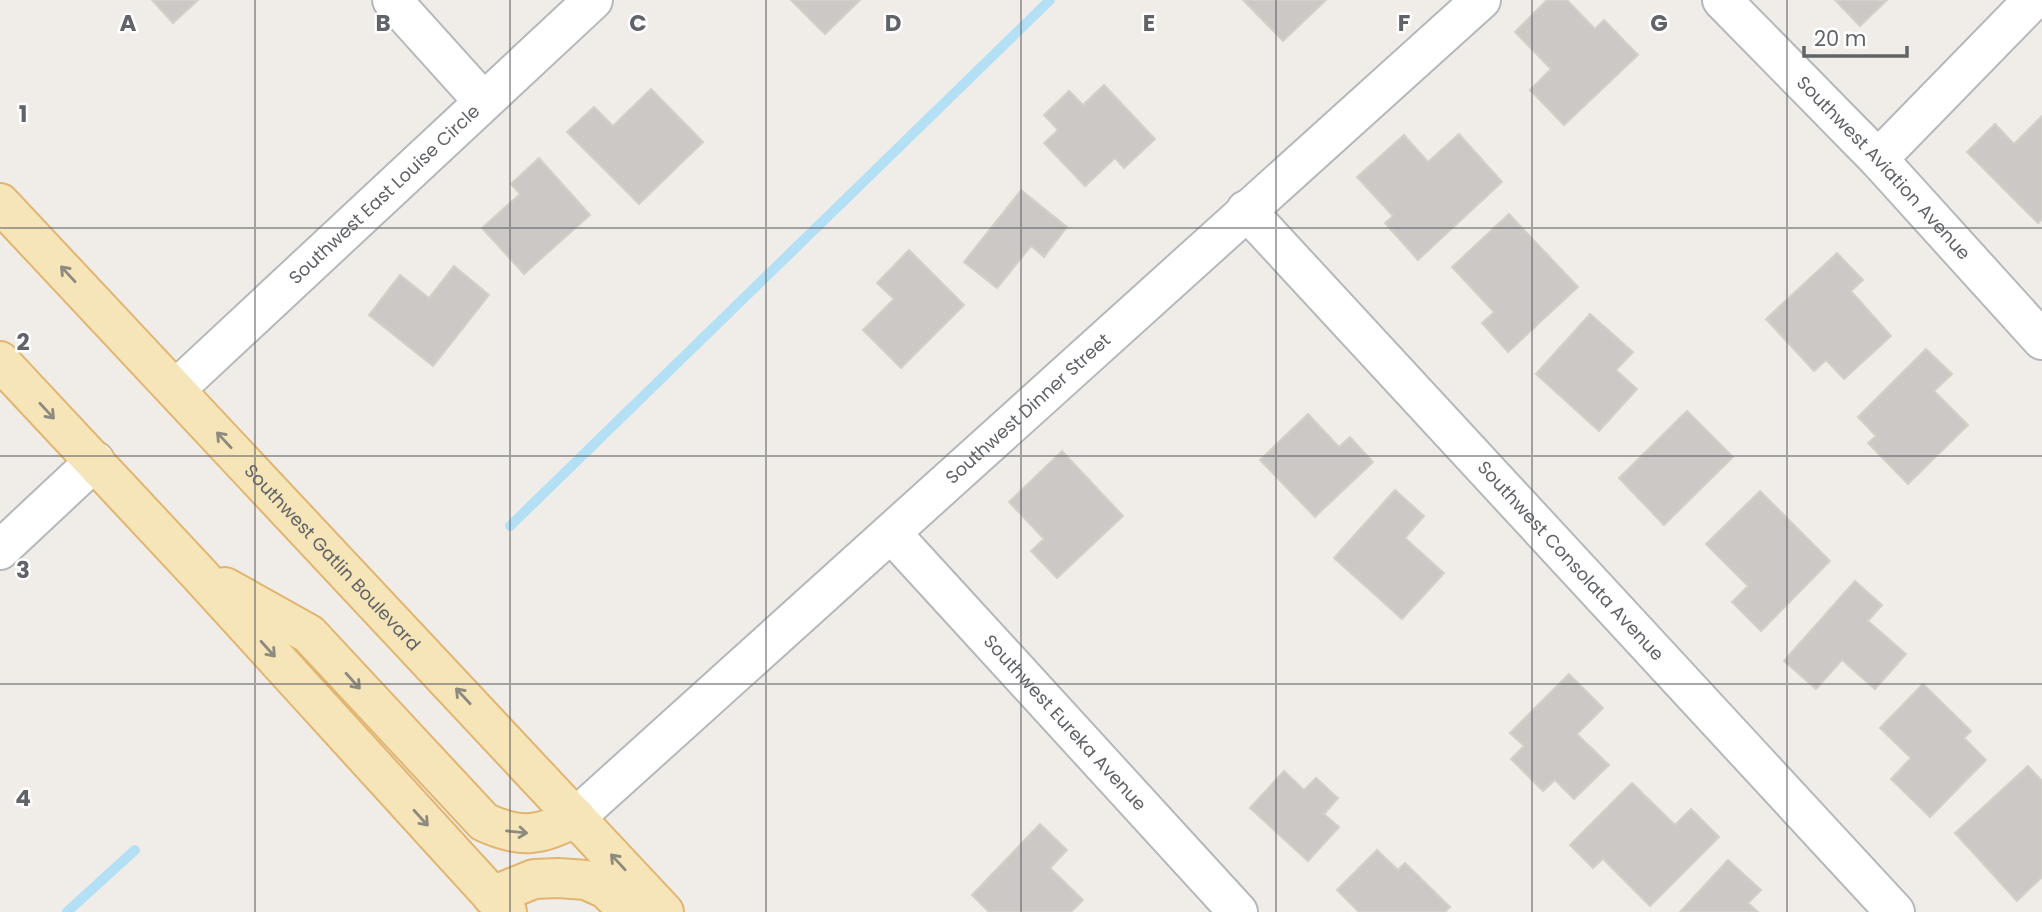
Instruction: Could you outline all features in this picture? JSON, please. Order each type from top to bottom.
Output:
[{"type":"main road","name":"Southwest Gatlin Boulevard","points":[[0,203],[664,912]]},
{"type":"main road","points":[[0,361],[198,573],[491,906],[534,879],[586,880],[606,889],[629,912]]},
{"type":"main road","points":[[198,573],[309,634],[484,822],[503,831],[522,835],[558,827],[576,817]]},
{"type":"street","points":[[392,0],[483,101]]},
{"type":"street","name":"Southwest East Louise Circle","points":[[176,388],[593,0]]},
{"type":"street","name":"Southwest Dinner Street","points":[[576,817],[1481,0]]},
{"type":"street","name":"Southwest Aviation Avenue","points":[[1722,0],[1878,159],[2042,340]]},
{"type":"street","points":[[1878,159],[2033,0]]},
{"type":"street","name":"Southwest Consolata Avenue","points":[[1246,210],[1895,912]]},
{"type":"street","points":[[0,550],[95,461]]},
{"type":"street","name":"Southwest Eureka Avenue","points":[[892,534],[1238,912]]},
{"type":"building","points":[[152,0],[198,0],[173,23]]},
{"type":"building","points":[[791,0],[860,0],[825,34]]},
{"type":"building","points":[[1243,0],[1326,0],[1283,41]]},
{"type":"building","points":[[1547,0],[1567,0],[1595,29],[1604,20],[1638,55],[1564,125],[1530,90],[1551,69],[1515,32]]},
{"type":"building","points":[[1835,0],[1887,0],[1860,26]]},
{"type":"building","points":[[1104,85],[1155,139],[1124,168],[1115,158],[1085,186],[1044,143],[1058,130],[1044,115],[1069,91],[1083,105]]},
{"type":"building","points":[[651,89],[703,142],[639,204],[567,132],[594,107],[613,126]]},
{"type":"building","points":[[2042,116],[2042,219],[2038,223],[1967,152],[1995,124],[2014,144]]},
{"type":"building","points":[[1459,134],[1502,182],[1418,260],[1385,223],[1393,216],[1357,177],[1404,135],[1428,162]]},
{"type":"building","points":[[539,158],[590,215],[524,274],[482,228],[520,194],[511,184]]},
{"type":"building","points":[[1021,190],[1067,227],[1044,257],[1031,246],[997,288],[964,262]]},
{"type":"building","points":[[1509,214],[1578,287],[1508,352],[1482,323],[1494,312],[1452,267]]},
{"type":"building","points":[[909,250],[964,305],[901,368],[863,330],[894,299],[877,283]]},
{"type":"building","points":[[1837,253],[1863,280],[1851,291],[1891,336],[1844,379],[1826,360],[1814,371],[1766,319]]},
{"type":"building","points":[[454,266],[489,295],[433,366],[369,315],[400,275],[429,298]]},
{"type":"building","points":[[1590,314],[1633,352],[1616,370],[1637,389],[1599,431],[1536,374]]},
{"type":"building","points":[[1926,349],[1952,374],[1934,391],[1968,425],[1908,484],[1868,443],[1876,436],[1858,417]]},
{"type":"building","points":[[1687,411],[1733,457],[1664,525],[1619,478]]},
{"type":"building","points":[[1308,414],[1339,447],[1350,437],[1373,462],[1315,517],[1260,460]]},
{"type":"building","points":[[1062,451],[1123,516],[1057,578],[1031,551],[1044,539],[1009,502]]},
{"type":"building","points":[[1395,490],[1424,516],[1405,538],[1444,573],[1402,619],[1334,558]]},
{"type":"building","points":[[1760,491],[1830,561],[1761,631],[1732,602],[1748,586],[1706,544]]},
{"type":"building","points":[[1855,581],[1882,605],[1868,621],[1906,654],[1875,689],[1842,660],[1816,689],[1784,661]]},
{"type":"building","points":[[1569,674],[1603,708],[1577,734],[1609,765],[1574,799],[1555,780],[1543,791],[1511,759],[1524,746],[1510,733]]},
{"type":"building","points":[[1923,684],[1971,731],[1964,738],[1986,760],[1930,817],[1891,779],[1911,758],[1880,728]]},
{"type":"building","points":[[2028,766],[2042,781],[2042,877],[2017,901],[1955,833]]},
{"type":"building","points":[[1284,771],[1304,790],[1316,778],[1338,798],[1324,814],[1339,827],[1308,861],[1250,808]]},
{"type":"building","points":[[1632,783],[1675,825],[1691,809],[1719,837],[1650,906],[1603,859],[1593,868],[1570,845]]},
{"type":"building","points":[[1040,824],[1067,850],[1050,868],[1083,900],[1071,912],[989,912],[972,895]]},
{"type":"building","points":[[1377,850],[1398,870],[1405,863],[1450,907],[1445,912],[1359,912],[1337,890]]},
{"type":"building","points":[[1728,860],[1761,890],[1748,903],[1758,912],[1680,912]]},
{"type":"waterway","points":[[510,526],[1050,0]]},
{"type":"waterway","points":[[67,912],[135,850]]}]
